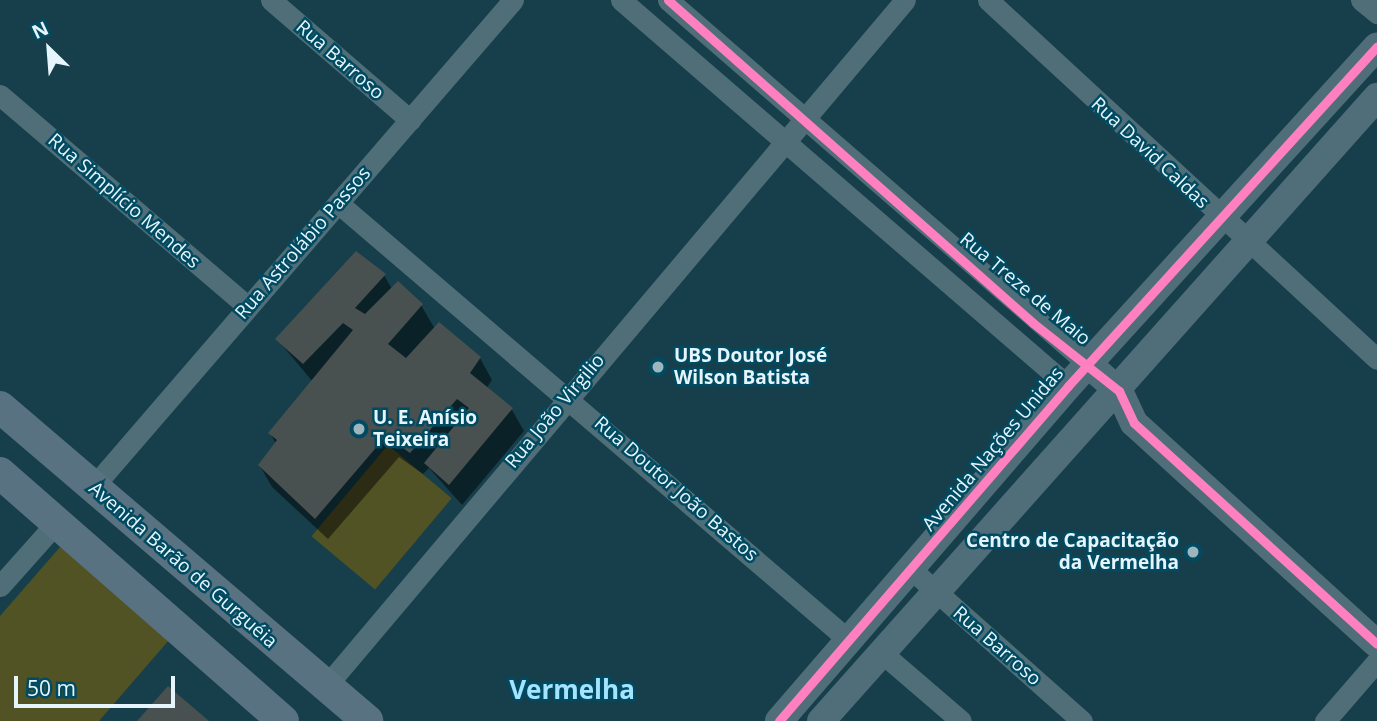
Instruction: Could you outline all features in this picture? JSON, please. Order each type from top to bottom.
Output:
[{"type":"main road","name":"Avenida Barão de Gurguéia","points":[[0,407],[368,721]]},
{"type":"main road","points":[[0,473],[283,721]]},
{"type":"street","name":"Rua Barroso","points":[[271,0],[410,120]]},
{"type":"street","name":"Rua Astrolábio Passos","points":[[93,487],[513,0]]},
{"type":"street","points":[[621,0],[786,139],[1068,386],[1096,415],[1134,423]]},
{"type":"street","name":"Rua Treze de Maio","points":[[668,0],[1119,391],[1134,423],[1377,644]]},
{"type":"street","name":"Rua João Virgilio","points":[[327,685],[568,395],[905,0]]},
{"type":"street","name":"Rua David Caldas","points":[[988,0],[1222,221],[1377,359]]},
{"type":"street","points":[[1362,0],[1377,13]]},
{"type":"street","name":"Avenida Nações Unidas","points":[[779,721],[913,571],[1068,386],[1222,221],[1377,46]]},
{"type":"street","name":"Rua Simplício Mendes","points":[[0,95],[248,307]]},
{"type":"street","points":[[821,721],[1119,391],[1377,97]]},
{"type":"street","name":"Rua Doutor João Bastos","points":[[338,203],[568,395],[851,642]]},
{"type":"street","points":[[0,586],[57,522]]},
{"type":"street","name":"Rua Barroso","points":[[913,571],[1082,721]]},
{"type":"street","points":[[882,653],[961,721]]},
{"type":"street","points":[[1325,721],[1377,661]]},
{"type":"shaded area","points":[[388,445],[452,498],[375,590],[312,536]]},
{"type":"shaded area","points":[[61,546],[169,640],[99,721],[0,721],[0,616]]},
{"type":"building","points":[[356,251],[386,274],[355,308],[365,314],[398,281],[423,304],[388,344],[406,358],[439,322],[481,357],[470,373],[513,408],[449,485],[424,463],[469,408],[457,399],[410,453],[386,436],[315,519],[258,465],[277,440],[268,433],[353,330],[343,323],[303,364],[275,339]]},
{"type":"building","points":[[168,686],[209,721],[137,721]]},
{"type":"cycle path","points":[[668,0],[1033,323],[1119,391],[1134,423],[1377,644]]},
{"type":"cycle path","points":[[779,721],[1068,386],[1377,46]]},
{"type":"place","name":"UBS Doutor José Wilson Batista","points":[[658,367]]},
{"type":"place","name":"U. E. Anísio Teixeira","points":[[359,429]]},
{"type":"place","name":"Centro de Capacitação da Vermelha","points":[[1193,552]]},
{"type":"district","name":"Vermelha","points":[[572,690]]}]
